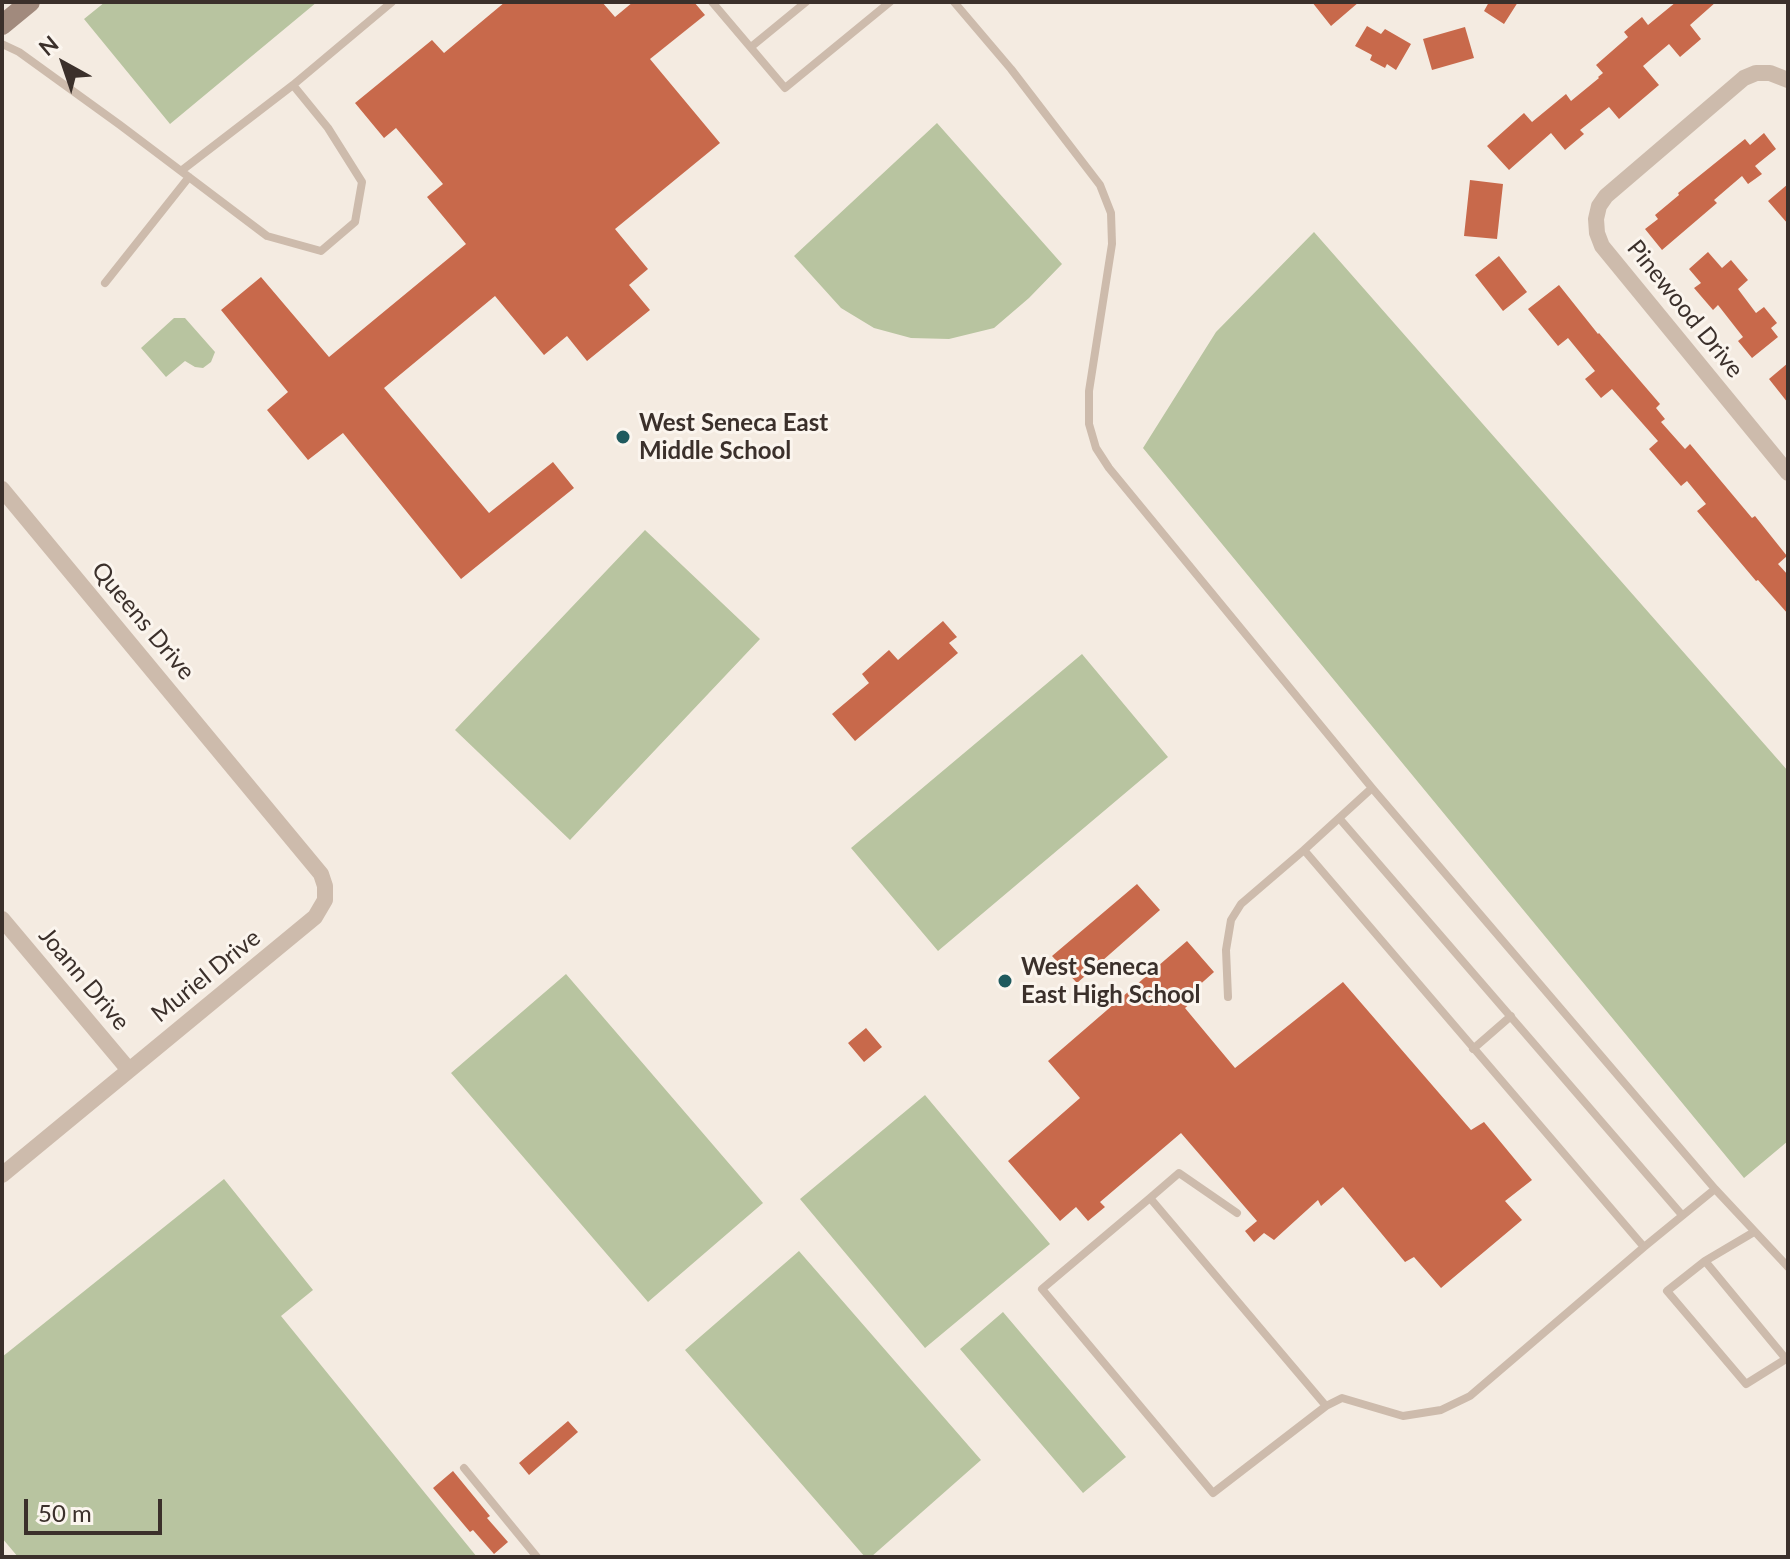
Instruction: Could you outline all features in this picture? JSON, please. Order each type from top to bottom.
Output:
[{"type":"main road","points":[[2,25],[30,2]]},
{"type":"street","name":"Pinewood Drive","points":[[1788,80],[1770,73],[1756,73],[1744,78],[1684,126],[1606,196],[1599,206],[1596,219],[1602,246],[1788,473]]},
{"type":"street","name":"Queens Drive","points":[[2,489],[247,784]]},
{"type":"street","name":"Muriel Drive","points":[[2,1175],[315,917],[325,900],[321,874],[247,784]]},
{"type":"street","name":"Joann Drive","points":[[2,919],[129,1070]]},
{"type":"lane","points":[[105,283],[185,174],[392,2]]},
{"type":"lane","points":[[751,47],[806,2]]},
{"type":"lane","points":[[717,4],[785,88],[890,2]]},
{"type":"lane","points":[[954,2],[1011,69],[1100,185],[1111,213],[1112,244],[1089,391],[1089,424],[1096,448],[1109,468],[1372,788],[1715,1189],[1788,1267]]},
{"type":"lane","points":[[2,44],[19,52],[267,236],[321,251],[355,222],[362,182],[328,128],[293,85]]},
{"type":"lane","points":[[1228,997],[1226,950],[1231,920],[1241,904],[1372,788]]},
{"type":"lane","points":[[1339,818],[1682,1215]]},
{"type":"lane","points":[[1304,850],[1644,1247]]},
{"type":"lane","points":[[1473,1049],[1511,1016]]},
{"type":"lane","points":[[1237,1213],[1179,1173],[1042,1289],[1213,1493],[1326,1406],[1342,1398],[1403,1416],[1441,1410],[1470,1396],[1715,1189]]},
{"type":"lane","points":[[1150,1198],[1326,1406]]},
{"type":"lane","points":[[1705,1261],[1786,1359],[1746,1384],[1667,1291],[1705,1261],[1754,1232]]},
{"type":"lane","points":[[464,1468],[537,1557]]},
{"type":"green space","points":[[105,2],[317,2],[170,124],[84,19]]},
{"type":"green space","points":[[937,123],[1062,264],[994,328],[949,339],[911,338],[874,328],[841,308],[794,256]]},
{"type":"green space","points":[[1314,232],[1788,771],[1788,1141],[1744,1178],[1143,448],[1216,332]]},
{"type":"green space","points":[[174,318],[185,318],[215,352],[211,362],[203,368],[185,361],[166,377],[141,348]]},
{"type":"green space","points":[[645,530],[760,639],[570,840],[455,730]]},
{"type":"green space","points":[[1082,654],[1168,757],[938,951],[851,848]]},
{"type":"green space","points":[[566,974],[763,1203],[648,1302],[451,1073]]},
{"type":"green space","points":[[925,1095],[1050,1244],[925,1348],[800,1199]]},
{"type":"green space","points":[[224,1179],[313,1290],[281,1316],[477,1557],[18,1557],[2,1538],[2,1357]]},
{"type":"green space","points":[[799,1251],[981,1460],[871,1557],[865,1557],[685,1350]]},
{"type":"green space","points":[[1003,1312],[1126,1457],[1083,1493],[960,1349]]},
{"type":"building","points":[[505,2],[602,2],[615,17],[633,2],[694,2],[705,15],[650,59],[720,143],[615,229],[648,269],[629,285],[650,310],[587,361],[567,336],[544,355],[495,296],[384,388],[489,513],[553,462],[574,488],[461,579],[343,433],[308,460],[267,410],[288,392],[221,310],[261,277],[329,357],[466,244],[427,197],[443,184],[396,128],[384,138],[355,103],[432,40],[444,53]]},
{"type":"building","points":[[1312,2],[1359,2],[1331,26]]},
{"type":"building","points":[[1489,2],[1518,2],[1504,24],[1484,11]]},
{"type":"building","points":[[1676,2],[1716,2],[1690,25],[1701,39],[1680,57],[1669,44],[1643,66],[1659,85],[1619,119],[1609,107],[1580,130],[1584,134],[1565,150],[1551,133],[1509,170],[1487,146],[1524,113],[1532,122],[1566,94],[1571,101],[1603,73],[1596,65],[1628,37],[1624,32],[1642,17],[1648,25]]},
{"type":"building","points":[[1367,26],[1381,34],[1385,29],[1411,44],[1396,70],[1370,60],[1372,55],[1355,46]]},
{"type":"building","points":[[1465,27],[1474,58],[1432,70],[1423,39]]},
{"type":"building","points":[[1764,133],[1776,149],[1755,166],[1762,174],[1748,184],[1742,176],[1714,200],[1717,203],[1662,250],[1645,229],[1658,219],[1655,215],[1745,139],[1750,145]]},
{"type":"building","points":[[1470,180],[1503,184],[1497,239],[1464,236]]},
{"type":"building","points":[[1788,184],[1788,224],[1768,201]]},
{"type":"building","points":[[1708,252],[1722,268],[1731,260],[1748,280],[1738,289],[1756,313],[1764,307],[1777,323],[1771,328],[1778,337],[1752,358],[1738,341],[1743,337],[1718,305],[1713,310],[1694,288],[1701,283],[1689,269]]},
{"type":"building","points":[[1499,256],[1527,292],[1503,311],[1475,275]]},
{"type":"building","points":[[1559,285],[1660,404],[1656,408],[1665,419],[1661,422],[1685,449],[1690,444],[1787,556],[1778,564],[1788,575],[1788,614],[1697,511],[1706,504],[1687,481],[1681,486],[1649,449],[1658,441],[1612,389],[1601,398],[1585,379],[1595,371],[1568,338],[1558,346],[1528,309]]},
{"type":"building","points":[[1788,363],[1788,403],[1769,379]]},
{"type":"building","points":[[943,621],[957,637],[949,643],[958,653],[855,741],[832,714],[869,683],[862,674],[889,650],[898,660]]},
{"type":"building","points":[[1137,884],[1160,910],[1077,983],[1052,956]]},
{"type":"building","points":[[1187,941],[1214,972],[1186,997],[1191,1003],[1185,1008],[1235,1068],[1343,982],[1471,1130],[1484,1122],[1532,1180],[1505,1201],[1522,1220],[1441,1288],[1414,1257],[1405,1262],[1343,1187],[1321,1206],[1318,1200],[1274,1240],[1264,1233],[1254,1242],[1245,1231],[1257,1221],[1181,1133],[1100,1202],[1105,1207],[1088,1221],[1076,1207],[1060,1221],[1008,1161],[1080,1098],[1048,1061]]},
{"type":"building","points":[[866,1028],[882,1047],[864,1062],[848,1043]]},
{"type":"building","points":[[568,1421],[578,1432],[529,1475],[519,1463]]},
{"type":"building","points":[[453,1471],[508,1542],[494,1554],[473,1530],[470,1532],[433,1488]]},
{"type":"place","name":"West Seneca East Middle School","points":[[623,437]]},
{"type":"place","name":"West Seneca East High School","points":[[1005,981]]}]
